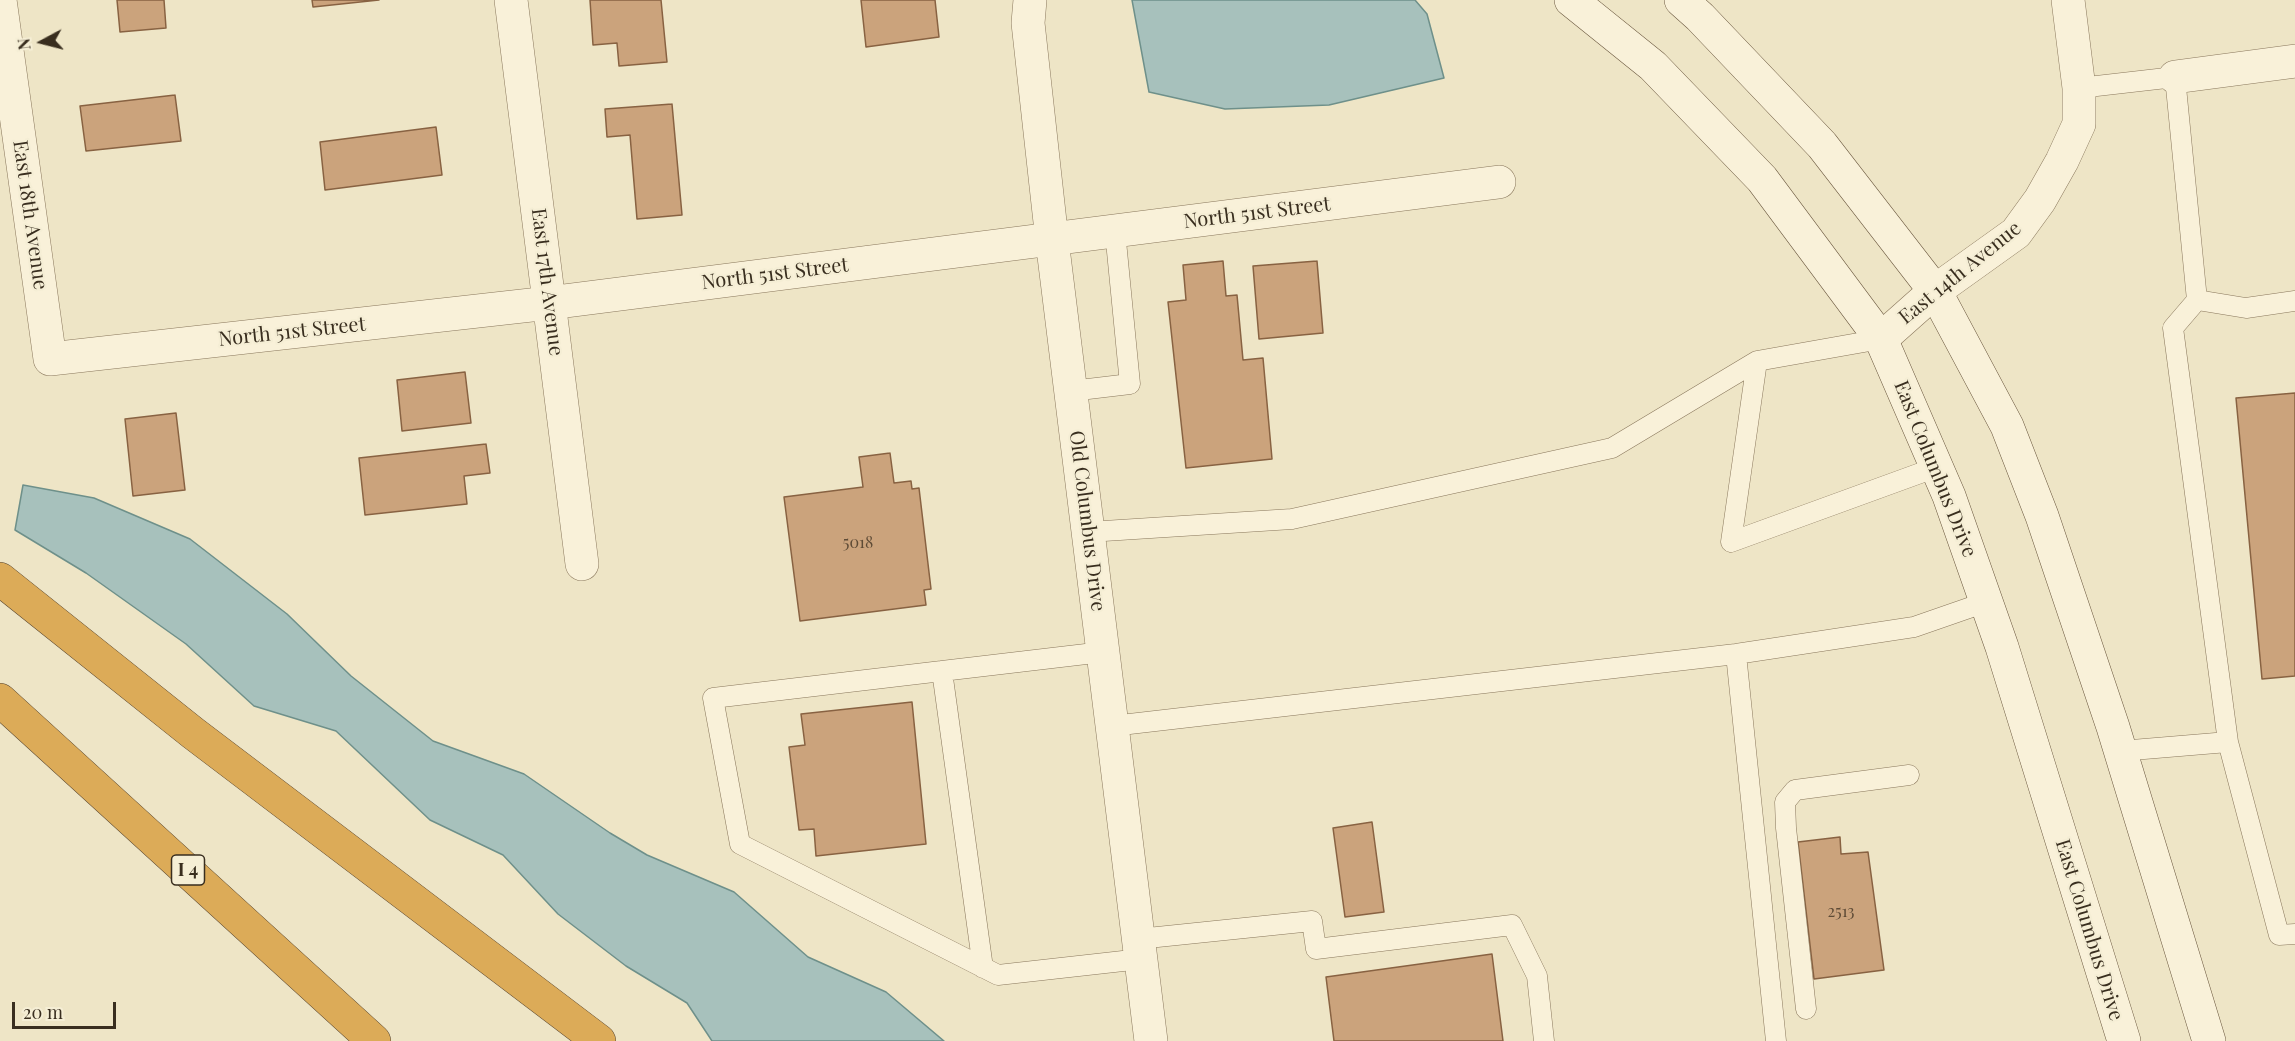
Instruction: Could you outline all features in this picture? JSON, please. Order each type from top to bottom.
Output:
[{"type":"highway","points":[[0,579],[193,733],[599,1041]]},
{"type":"highway","name":"I 4","points":[[0,700],[375,1041]]},
{"type":"street","name":"East 18th Avenue","points":[[0,0],[50,359]]},
{"type":"street","name":"East 17th Avenue","points":[[511,0],[582,564]]},
{"type":"street","name":"Old Columbus Drive","points":[[1030,0],[1028,23],[1052,240],[1151,1041]]},
{"type":"street","name":"East Columbus Drive","points":[[1571,0],[1653,66],[1762,179],[1881,339],[1937,467],[1986,602],[2124,1041]]},
{"type":"street","points":[[1681,0],[1822,145],[1935,291],[2011,436],[2043,516],[2120,751],[2209,1041]]},
{"type":"street","name":"East 14th Avenue","points":[[1881,339],[1935,291],[2016,233],[2040,200],[2079,124],[2079,87],[2068,0]]},
{"type":"street","points":[[2175,77],[2295,61]]},
{"type":"street","name":"North 51st Street","points":[[50,359],[549,303],[1499,182]]},
{"type":"lane","points":[[2079,87],[2175,77],[2197,300],[2173,328],[2228,742],[2279,935],[2295,934]]},
{"type":"lane","points":[[1071,391],[1130,384],[1115,231]]},
{"type":"lane","points":[[2197,300],[2246,308],[2295,301]]},
{"type":"lane","points":[[1088,532],[1292,519],[1612,448],[1756,361],[1881,339]]},
{"type":"lane","points":[[1756,361],[1731,542],[1937,467]]},
{"type":"lane","points":[[1112,726],[1736,654],[1914,627],[1986,602]]},
{"type":"lane","points":[[1103,652],[713,698],[740,844],[998,975],[1312,921],[1316,949],[1512,926],[1538,976],[1544,1041]]},
{"type":"lane","points":[[1736,654],[1776,1041]]},
{"type":"lane","points":[[942,671],[983,968]]},
{"type":"lane","points":[[2120,751],[2228,742]]},
{"type":"lane","points":[[1806,1009],[1785,802],[1795,790],[1910,775]]},
{"type":"water","points":[[1132,0],[1415,0],[1427,14],[1444,78],[1329,105],[1225,109],[1149,92]]},
{"type":"water","points":[[23,485],[94,498],[190,539],[287,614],[351,676],[433,741],[524,774],[610,833],[647,855],[734,892],[808,957],[886,992],[944,1041],[712,1041],[687,1003],[626,966],[558,914],[503,855],[430,820],[336,731],[254,706],[186,644],[86,573],[15,530]]},
{"type":"building","points":[[117,0],[164,0],[166,28],[120,32]]},
{"type":"building","points":[[312,0],[379,0],[313,7]]},
{"type":"building","points":[[590,0],[661,0],[667,62],[619,66],[617,43],[593,45]]},
{"type":"building","points":[[861,0],[935,0],[939,37],[866,47]]},
{"type":"building","points":[[175,95],[181,141],[86,151],[80,106]]},
{"type":"building","points":[[672,104],[682,215],[637,219],[630,135],[607,137],[605,109]]},
{"type":"building","points":[[436,127],[442,175],[325,190],[320,142]]},
{"type":"building","points":[[1223,261],[1226,296],[1237,295],[1243,360],[1263,358],[1272,459],[1186,468],[1168,302],[1186,300],[1183,265]]},
{"type":"building","points":[[1317,261],[1323,333],[1259,339],[1253,266]]},
{"type":"building","points":[[465,372],[471,423],[402,431],[397,380]]},
{"type":"building","points":[[2295,393],[2295,676],[2262,679],[2236,398]]},
{"type":"building","points":[[176,413],[185,490],[133,496],[125,419]]},
{"type":"building","points":[[486,444],[490,473],[464,476],[467,504],[365,515],[359,458]]},
{"type":"building","points":[[890,453],[894,483],[911,481],[912,489],[919,488],[931,589],[924,590],[926,605],[800,621],[784,497],[863,487],[859,457]]},
{"type":"building","points":[[912,702],[926,844],[816,856],[814,829],[799,830],[789,747],[805,745],[801,714]]},
{"type":"building","points":[[1372,822],[1384,912],[1345,917],[1333,828]]},
{"type":"building","points":[[1840,837],[1841,854],[1868,852],[1884,970],[1814,979],[1798,842]]},
{"type":"building","points":[[1492,954],[1503,1041],[1334,1041],[1326,977]]}]
